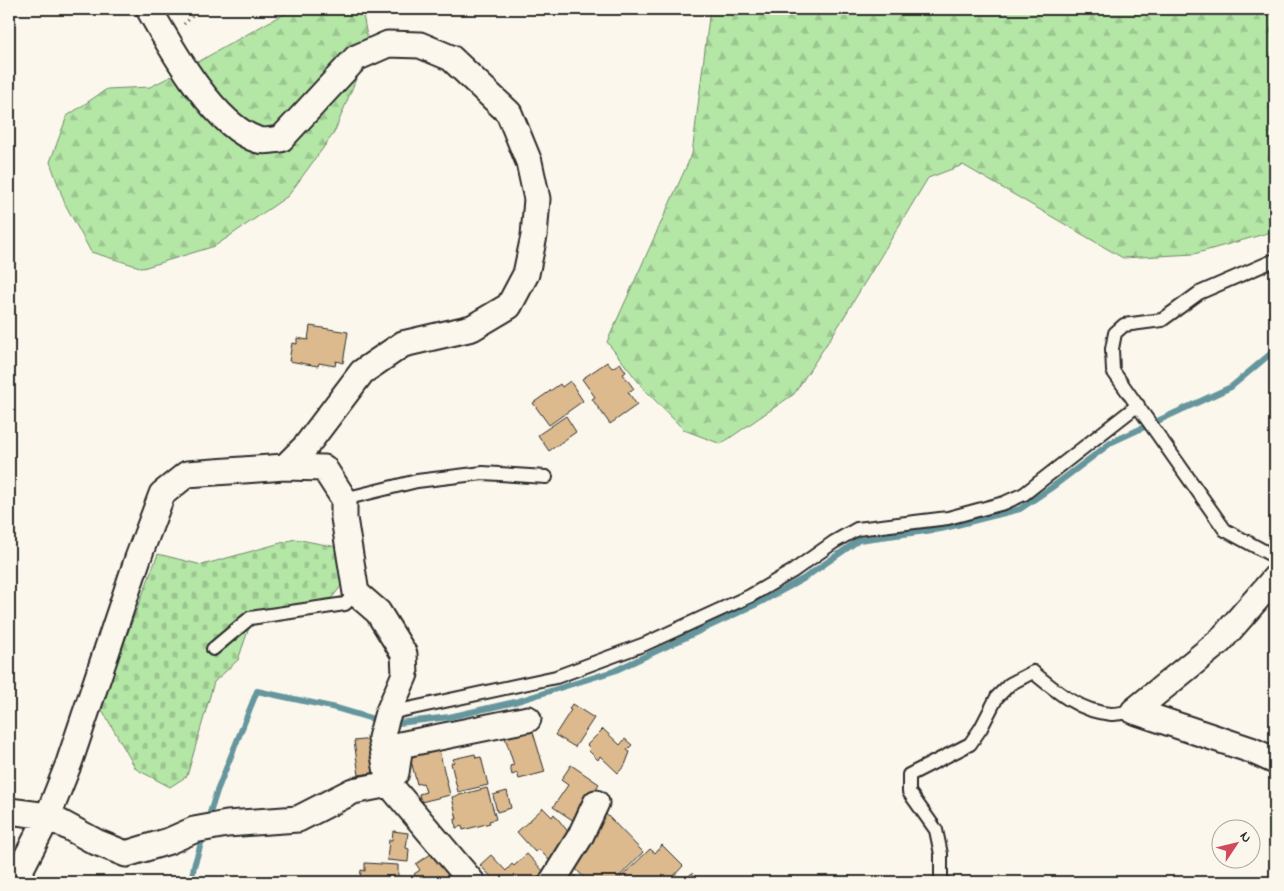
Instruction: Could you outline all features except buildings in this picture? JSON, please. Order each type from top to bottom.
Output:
[{"type":"street","points":[[149,9],[167,40],[214,106],[234,127],[259,141],[281,139],[356,58],[388,44],[420,45],[451,58],[509,113],[529,162],[537,199],[534,236],[526,274],[509,306],[472,328],[403,344],[362,372],[306,446],[285,467]]},
{"type":"street","points":[[14,882],[48,816],[69,763],[138,558],[162,494],[187,474],[285,467],[324,468],[344,500],[344,518],[356,593],[378,612],[404,654],[405,674],[386,722],[388,779],[472,882]]},
{"type":"street","points":[[1134,711],[1220,641],[1275,578]]},
{"type":"street","points":[[1134,711],[1251,750],[1275,761]]},
{"type":"street","points":[[9,812],[48,816],[96,842],[126,854],[168,841],[194,830],[227,824],[298,820],[353,791],[388,779],[396,773],[400,745],[528,719]]},
{"type":"street","points":[[552,882],[580,837],[596,803]]},
{"type":"lane","points":[[1275,260],[1199,293],[1162,320],[1124,325],[1115,333],[1112,349],[1113,371],[1225,530],[1275,557]]},
{"type":"lane","points":[[386,722],[394,712],[556,677],[645,644],[750,596],[857,529],[948,518],[1004,503],[1024,494],[1140,409]]},
{"type":"lane","points":[[344,500],[417,481],[483,473],[546,477]]},
{"type":"lane","points":[[213,649],[250,618],[344,604],[356,593]]},
{"type":"lane","points":[[941,882],[942,854],[936,830],[909,792],[909,775],[970,744],[981,728],[996,697],[1010,684],[1033,672],[1062,697],[1088,708],[1111,714],[1134,711]]},
{"type":"green space","points":[[297,9],[362,9],[369,47],[334,133],[288,196],[215,246],[143,268],[91,252],[65,204],[50,162],[67,116],[107,89],[150,87],[276,18]]},
{"type":"green space","points":[[710,9],[1275,9],[1275,231],[1194,254],[1123,258],[963,165],[928,178],[841,322],[794,394],[721,444],[684,430],[644,389],[607,342],[692,154]]},
{"type":"green space","points":[[295,539],[337,547],[345,581],[331,599],[254,613],[238,660],[214,682],[187,776],[170,787],[136,769],[100,706],[158,554],[202,565]]},
{"type":"waterway","points":[[390,724],[449,717],[515,702],[614,671],[759,603],[803,579],[859,540],[941,529],[1020,509],[1112,442],[1231,387],[1275,350]]},
{"type":"waterway","points":[[207,822],[217,791],[257,691],[336,708],[380,721]]},
{"type":"waterway","points":[[191,882],[204,834]]}]
